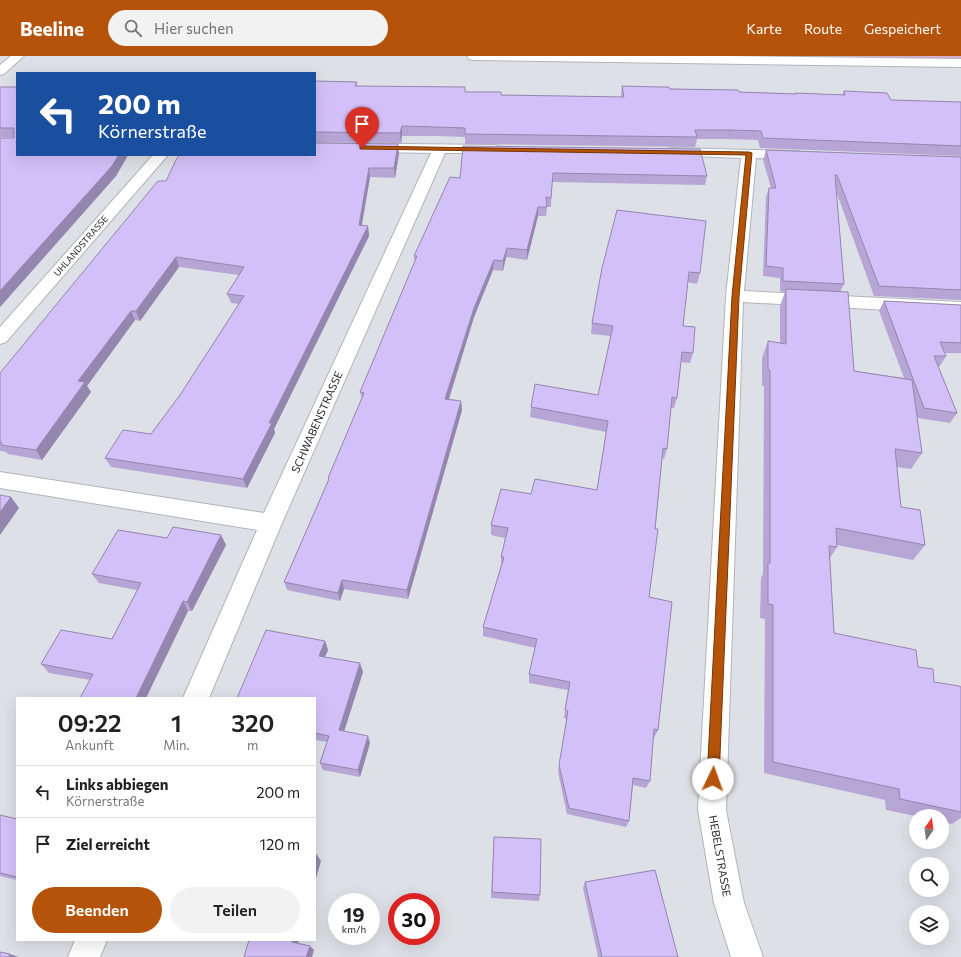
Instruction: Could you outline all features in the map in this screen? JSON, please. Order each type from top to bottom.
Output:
[{"type":"street","points":[[0,71],[18,56]]},
{"type":"street","points":[[473,56],[961,63]]},
{"type":"street","points":[[316,147],[511,149]]},
{"type":"street","name":"SCHWABENSTRASSE","points":[[196,697],[271,523],[440,148]]},
{"type":"street","points":[[662,152],[749,153],[812,156]]},
{"type":"street","name":"HEBELSTRASSE","points":[[747,957],[729,903],[712,810],[735,296],[749,153]]},
{"type":"street","name":"UHLANDSTRASSE","points":[[0,338],[160,156]]},
{"type":"street","points":[[735,296],[961,308]]},
{"type":"street","points":[[0,480],[271,523]]},
{"type":"street","points":[[84,957],[91,941]]},
{"type":"shaded area","points":[[771,56],[961,56],[961,59],[938,59]]},
{"type":"building","points":[[316,81],[357,82],[355,86],[465,87],[465,92],[501,92],[501,95],[624,97],[622,86],[669,87],[670,89],[738,90],[739,92],[796,94],[795,93],[845,95],[844,91],[887,93],[891,100],[961,102],[961,146],[763,138],[761,131],[728,130],[695,130],[697,137],[465,134],[465,128],[402,126],[400,133],[316,132]]},
{"type":"building","points":[[0,87],[16,87],[16,156],[118,156],[112,166],[0,291],[0,138],[14,138],[14,128],[0,128]]},
{"type":"building","points":[[316,143],[398,144],[394,168],[369,168],[359,225],[368,226],[269,423],[272,423],[243,479],[105,458],[123,430],[151,434],[180,395],[244,296],[227,294],[244,267],[176,257],[136,311],[131,311],[78,381],[85,382],[36,450],[1,445],[0,373],[157,182],[166,181],[179,156],[316,156]]},
{"type":"building","points":[[463,146],[700,149],[707,176],[553,173],[551,198],[546,197],[547,207],[538,207],[527,250],[507,248],[503,261],[494,260],[474,308],[445,399],[461,401],[407,590],[342,580],[338,593],[284,582],[329,479],[328,478],[364,393],[360,392],[417,256],[414,256],[450,177],[460,178]]},
{"type":"building","points":[[766,150],[961,157],[961,290],[879,286],[837,175],[835,175],[844,284],[783,281],[783,268],[766,266],[769,188],[776,188]]},
{"type":"building","points":[[617,210],[706,221],[700,273],[689,272],[683,326],[695,327],[693,353],[682,352],[677,398],[672,397],[667,449],[663,448],[655,529],[658,529],[649,597],[672,602],[658,730],[654,729],[650,781],[633,778],[629,821],[569,808],[559,765],[568,711],[565,710],[570,682],[529,674],[537,639],[483,627],[504,557],[501,557],[508,528],[491,525],[501,489],[531,494],[535,479],[597,490],[608,421],[531,407],[535,384],[598,395],[613,326],[592,323],[602,268]]},
{"type":"building","points":[[786,289],[848,292],[854,371],[912,380],[922,453],[895,449],[901,507],[920,510],[925,545],[836,528],[837,547],[829,546],[834,633],[916,650],[918,667],[933,669],[934,682],[961,687],[961,812],[900,799],[899,789],[773,762],[773,605],[768,604],[768,563],[770,563],[770,370],[768,369],[768,341],[786,344]]},
{"type":"building","points":[[884,301],[961,305],[961,343],[940,342],[946,356],[934,356],[957,413],[924,408]]},
{"type":"building","points":[[0,495],[11,497],[0,512]]},
{"type":"building","points":[[173,527],[221,535],[187,602],[183,601],[136,697],[81,697],[93,674],[41,664],[61,630],[112,639],[141,583],[92,574],[118,530],[167,538]]},
{"type":"building","points":[[266,630],[325,641],[319,656],[360,663],[339,730],[368,736],[358,770],[320,763],[329,736],[316,733],[316,697],[237,697]]},
{"type":"building","points":[[0,815],[16,819],[16,877],[0,873]]},
{"type":"building","points":[[494,837],[541,839],[540,895],[492,892]]},
{"type":"building","points":[[655,870],[678,957],[602,957],[585,882]]},
{"type":"building","points":[[249,941],[292,941],[310,946],[306,957],[244,957]]},
{"type":"building","points":[[0,952],[10,954],[8,957],[0,957]]},
{"type":"route","points":[[362,148],[749,153],[735,296],[713,779]]}]
